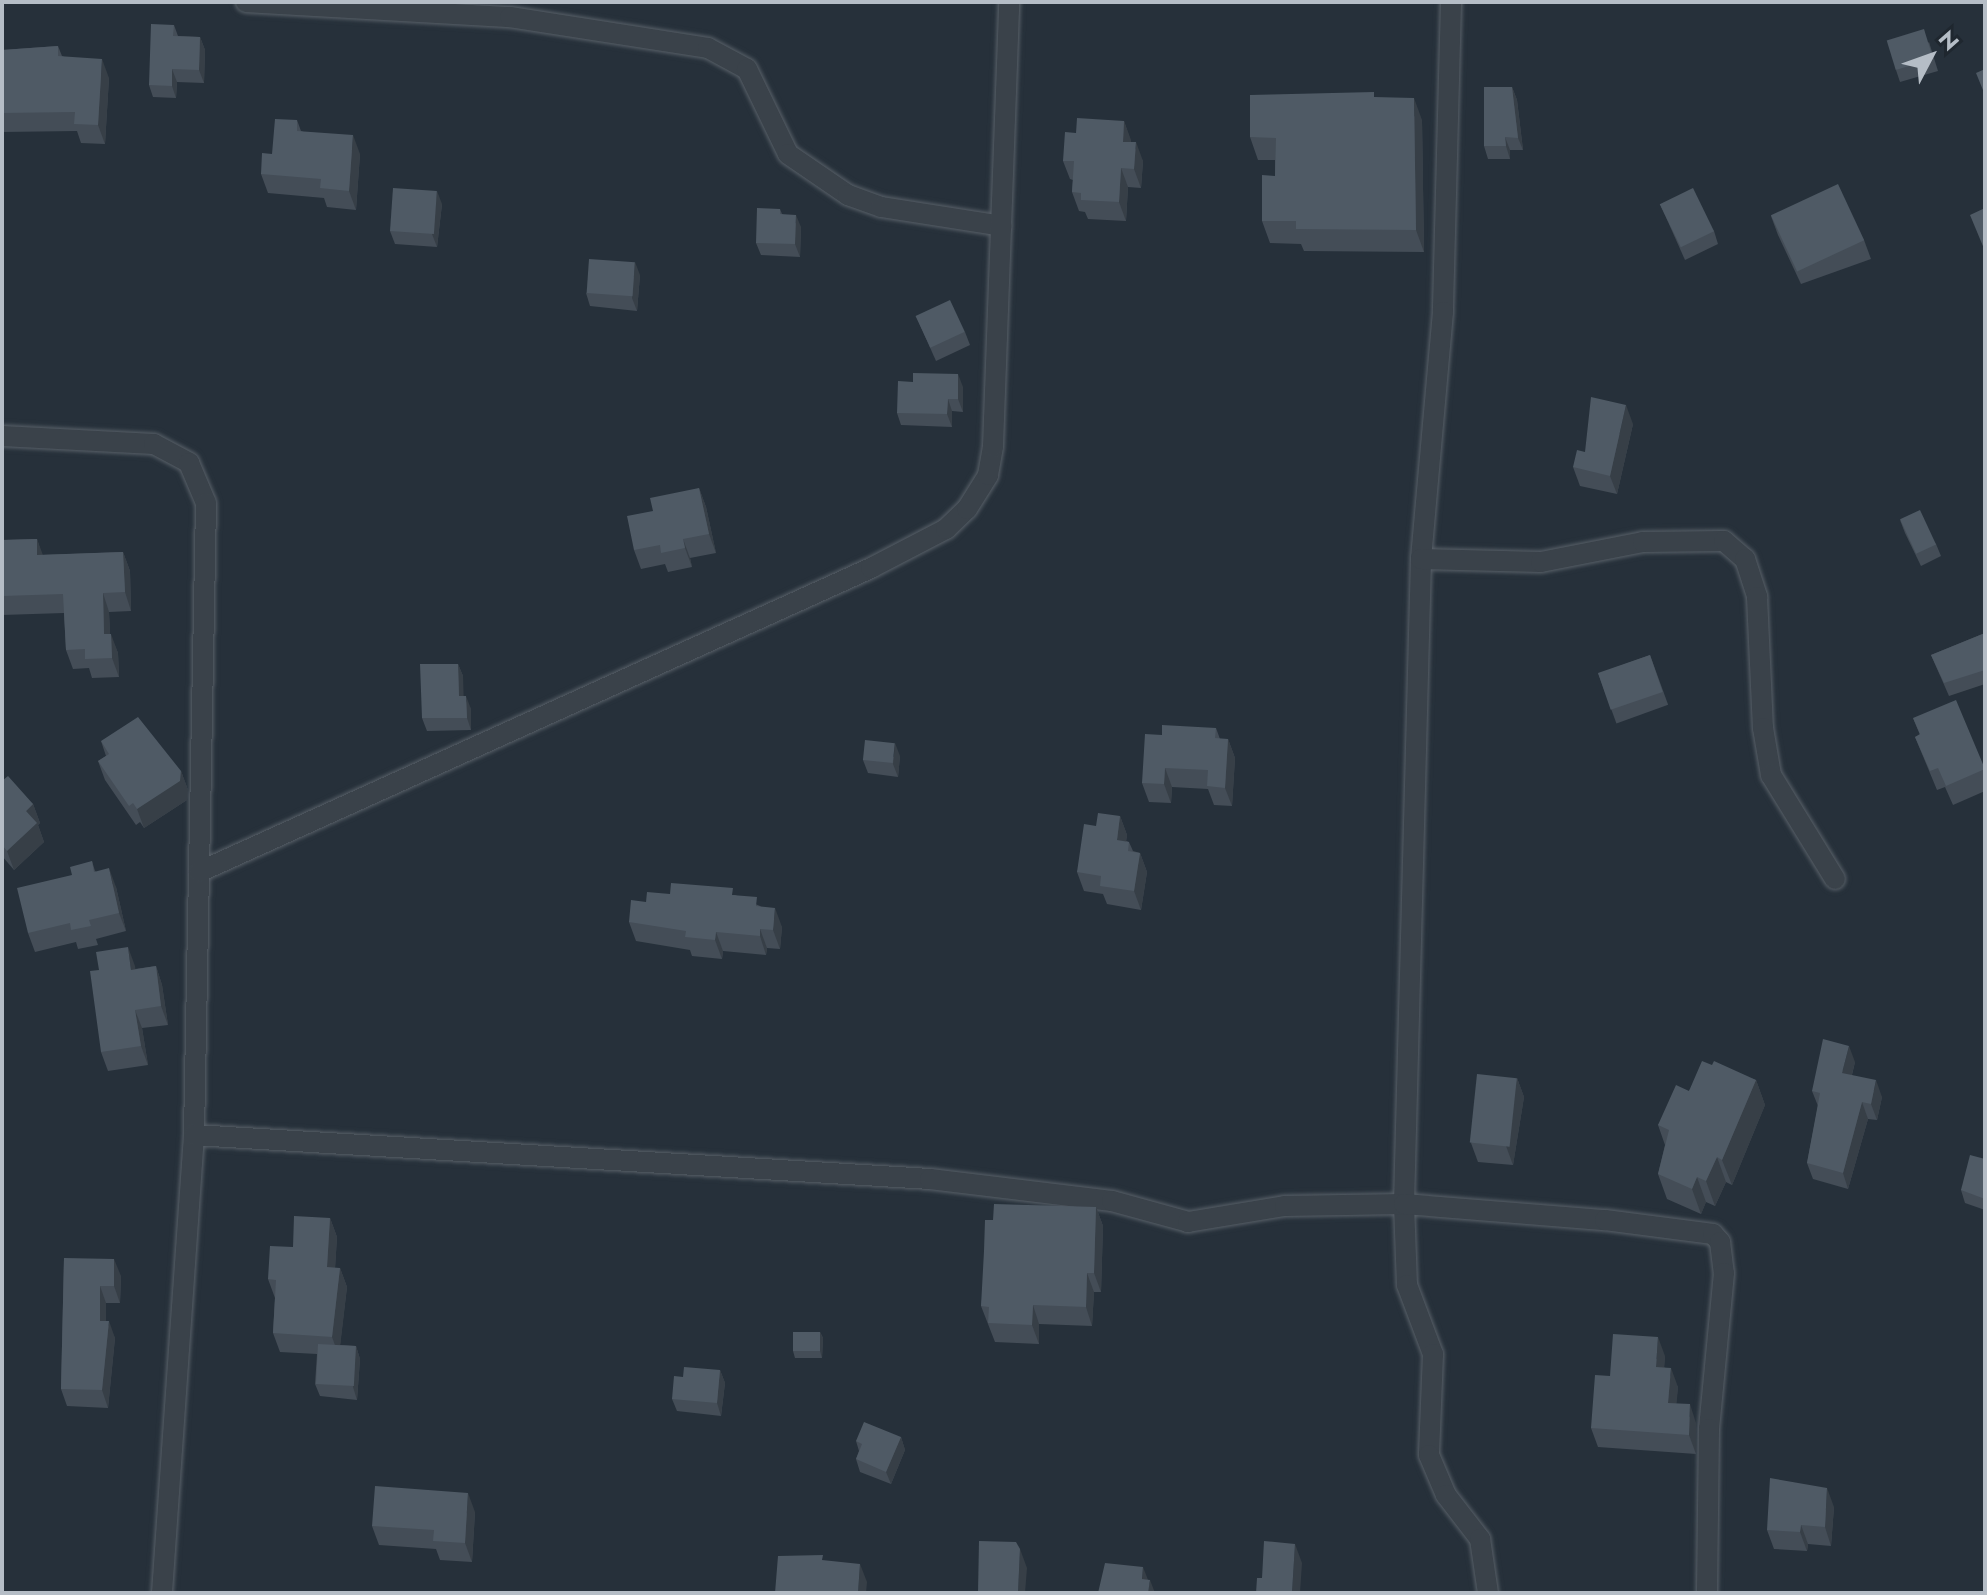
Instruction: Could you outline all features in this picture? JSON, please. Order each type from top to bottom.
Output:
[{"type":"street","points":[[246,2],[510,17],[708,48],[747,69],[788,154],[848,195],[881,207],[1002,226]]},
{"type":"street","points":[[199,872],[342,812],[536,716],[871,568],[946,529],[980,495],[988,475],[1002,226],[1009,2]]},
{"type":"street","points":[[1451,2],[1443,312],[1421,559],[1404,1204],[1407,1285],[1433,1354],[1429,1455],[1446,1495],[1480,1539],[1488,1593]]},
{"type":"street","points":[[2,436],[154,444],[175,451],[200,482],[206,503],[194,1135],[162,1593]]},
{"type":"street","points":[[1421,559],[1541,562],[1643,542],[1724,541],[1745,559],[1757,597],[1763,728],[1771,775],[1835,879]]},
{"type":"street","points":[[194,1135],[930,1179],[1112,1201],[1188,1222],[1285,1206],[1404,1204],[1699,1230],[1720,1242],[1724,1273],[1709,1429],[1707,1593]]},
{"type":"building","points":[[151,24],[174,25],[173,36],[200,37],[199,70],[172,69],[172,86],[149,85]]},
{"type":"building","points":[[1924,29],[1933,59],[1896,70],[1887,40]]},
{"type":"building","points":[[58,46],[58,56],[102,59],[98,125],[74,124],[75,112],[2,113],[2,50]]},
{"type":"building","points":[[1985,69],[1985,95],[1976,73]]},
{"type":"building","points":[[1484,87],[1512,87],[1518,138],[1505,137],[1506,146],[1484,146]]},
{"type":"building","points":[[1374,92],[1374,97],[1414,98],[1416,230],[1296,229],[1296,221],[1262,221],[1262,175],[1275,176],[1276,138],[1250,137],[1250,95]]},
{"type":"building","points":[[1077,118],[1124,121],[1123,142],[1136,142],[1134,169],[1121,168],[1119,202],[1081,200],[1081,193],[1072,192],[1074,161],[1063,161],[1065,132],[1076,133]]},
{"type":"building","points":[[275,119],[297,120],[297,131],[353,135],[349,191],[320,188],[321,179],[261,174],[262,153],[272,154]]},
{"type":"building","points":[[1838,184],[1864,240],[1797,271],[1771,215]]},
{"type":"building","points":[[393,188],[437,191],[434,234],[390,231]]},
{"type":"building","points":[[1693,188],[1714,231],[1681,247],[1660,204]]},
{"type":"building","points":[[757,208],[780,209],[780,214],[796,215],[795,244],[756,243]]},
{"type":"building","points":[[1985,208],[1985,251],[1970,215]]},
{"type":"building","points":[[589,259],[635,262],[633,296],[587,293]]},
{"type":"building","points":[[950,300],[965,332],[930,348],[916,316]]},
{"type":"building","points":[[913,373],[958,374],[958,399],[948,399],[947,414],[897,413],[898,381],[913,382]]},
{"type":"building","points":[[1591,397],[1626,405],[1610,476],[1573,467],[1577,450],[1585,452]]},
{"type":"building","points":[[699,488],[709,534],[683,539],[685,548],[661,553],[660,545],[634,550],[627,516],[653,511],[650,498]]},
{"type":"building","points":[[1920,510],[1936,544],[1916,554],[1900,519]]},
{"type":"building","points":[[37,539],[37,555],[123,552],[125,592],[103,593],[104,634],[111,634],[112,658],[85,659],[85,649],[66,650],[63,594],[2,596],[2,540]]},
{"type":"building","points":[[1985,633],[1985,670],[1944,683],[1931,655]]},
{"type":"building","points":[[1650,655],[1663,692],[1611,710],[1598,673]]},
{"type":"building","points":[[420,664],[458,664],[459,696],[466,696],[467,718],[422,718]]},
{"type":"building","points":[[1956,700],[1985,769],[1946,786],[1938,768],[1930,771],[1915,737],[1920,734],[1913,718]]},
{"type":"building","points":[[138,717],[181,771],[180,781],[137,809],[133,803],[129,806],[98,761],[109,754],[101,741]]},
{"type":"building","points":[[1162,725],[1216,728],[1215,738],[1228,739],[1225,788],[1207,786],[1208,770],[1165,768],[1164,784],[1142,783],[1145,734],[1162,735]]},
{"type":"building","points":[[865,740],[895,743],[893,763],[863,760]]},
{"type":"building","points":[[8,776],[33,804],[26,811],[37,823],[7,851],[2,845],[2,781]]},
{"type":"building","points":[[1098,813],[1120,816],[1117,840],[1129,842],[1128,851],[1140,853],[1134,891],[1100,886],[1101,876],[1077,872],[1084,824],[1096,826]]},
{"type":"building","points":[[92,861],[94,872],[109,868],[119,913],[89,920],[91,926],[71,930],[70,923],[28,933],[17,888],[72,875],[70,867]]},
{"type":"building","points":[[671,883],[733,888],[732,895],[757,897],[756,906],[775,908],[773,930],[760,929],[760,936],[716,932],[715,940],[685,937],[686,931],[629,922],[631,900],[646,902],[647,892],[670,894]]},
{"type":"building","points":[[128,947],[131,970],[156,966],[161,1006],[135,1010],[141,1046],[101,1052],[90,971],[99,970],[96,952]]},
{"type":"building","points":[[1823,1039],[1849,1046],[1842,1073],[1876,1080],[1871,1104],[1862,1102],[1843,1173],[1807,1163],[1820,1093],[1812,1091]]},
{"type":"building","points":[[1702,1061],[1712,1065],[1714,1061],[1756,1080],[1722,1160],[1717,1157],[1706,1181],[1697,1177],[1692,1189],[1658,1174],[1669,1130],[1658,1125],[1676,1085],[1689,1091]]},
{"type":"building","points":[[1477,1074],[1517,1078],[1510,1147],[1470,1143]]},
{"type":"building","points":[[1970,1155],[1985,1159],[1985,1199],[1961,1190]]},
{"type":"building","points":[[994,1204],[1096,1207],[1094,1273],[1087,1273],[1086,1307],[1033,1305],[1032,1325],[988,1323],[989,1307],[981,1306],[985,1220],[993,1220]]},
{"type":"building","points":[[294,1216],[330,1218],[327,1267],[340,1268],[332,1337],[273,1333],[276,1280],[268,1279],[270,1246],[293,1247]]},
{"type":"building","points":[[64,1258],[114,1259],[114,1286],[100,1286],[100,1321],[109,1321],[102,1390],[61,1389]]},
{"type":"building","points":[[793,1332],[820,1332],[820,1351],[793,1351]]},
{"type":"building","points":[[1613,1334],[1658,1337],[1656,1367],[1671,1368],[1668,1403],[1690,1404],[1689,1435],[1591,1428],[1595,1375],[1610,1376]]},
{"type":"building","points":[[318,1344],[356,1346],[354,1386],[316,1384]]},
{"type":"building","points":[[684,1367],[720,1370],[717,1403],[672,1399],[674,1376],[683,1377]]},
{"type":"building","points":[[864,1422],[901,1437],[886,1472],[856,1459],[862,1444],[856,1441]]},
{"type":"building","points":[[1770,1478],[1827,1488],[1825,1527],[1801,1525],[1800,1532],[1767,1530]]},
{"type":"building","points":[[375,1486],[468,1493],[465,1543],[433,1541],[434,1530],[372,1526]]},
{"type":"building","points":[[979,1541],[1016,1542],[1020,1549],[1018,1593],[978,1593]]},
{"type":"building","points":[[1264,1541],[1295,1544],[1292,1593],[1256,1593],[1257,1578],[1262,1578]]},
{"type":"building","points":[[823,1555],[822,1560],[860,1564],[858,1593],[775,1593],[778,1556]]},
{"type":"building","points":[[1105,1563],[1143,1567],[1142,1579],[1150,1580],[1148,1593],[1098,1593]]}]
